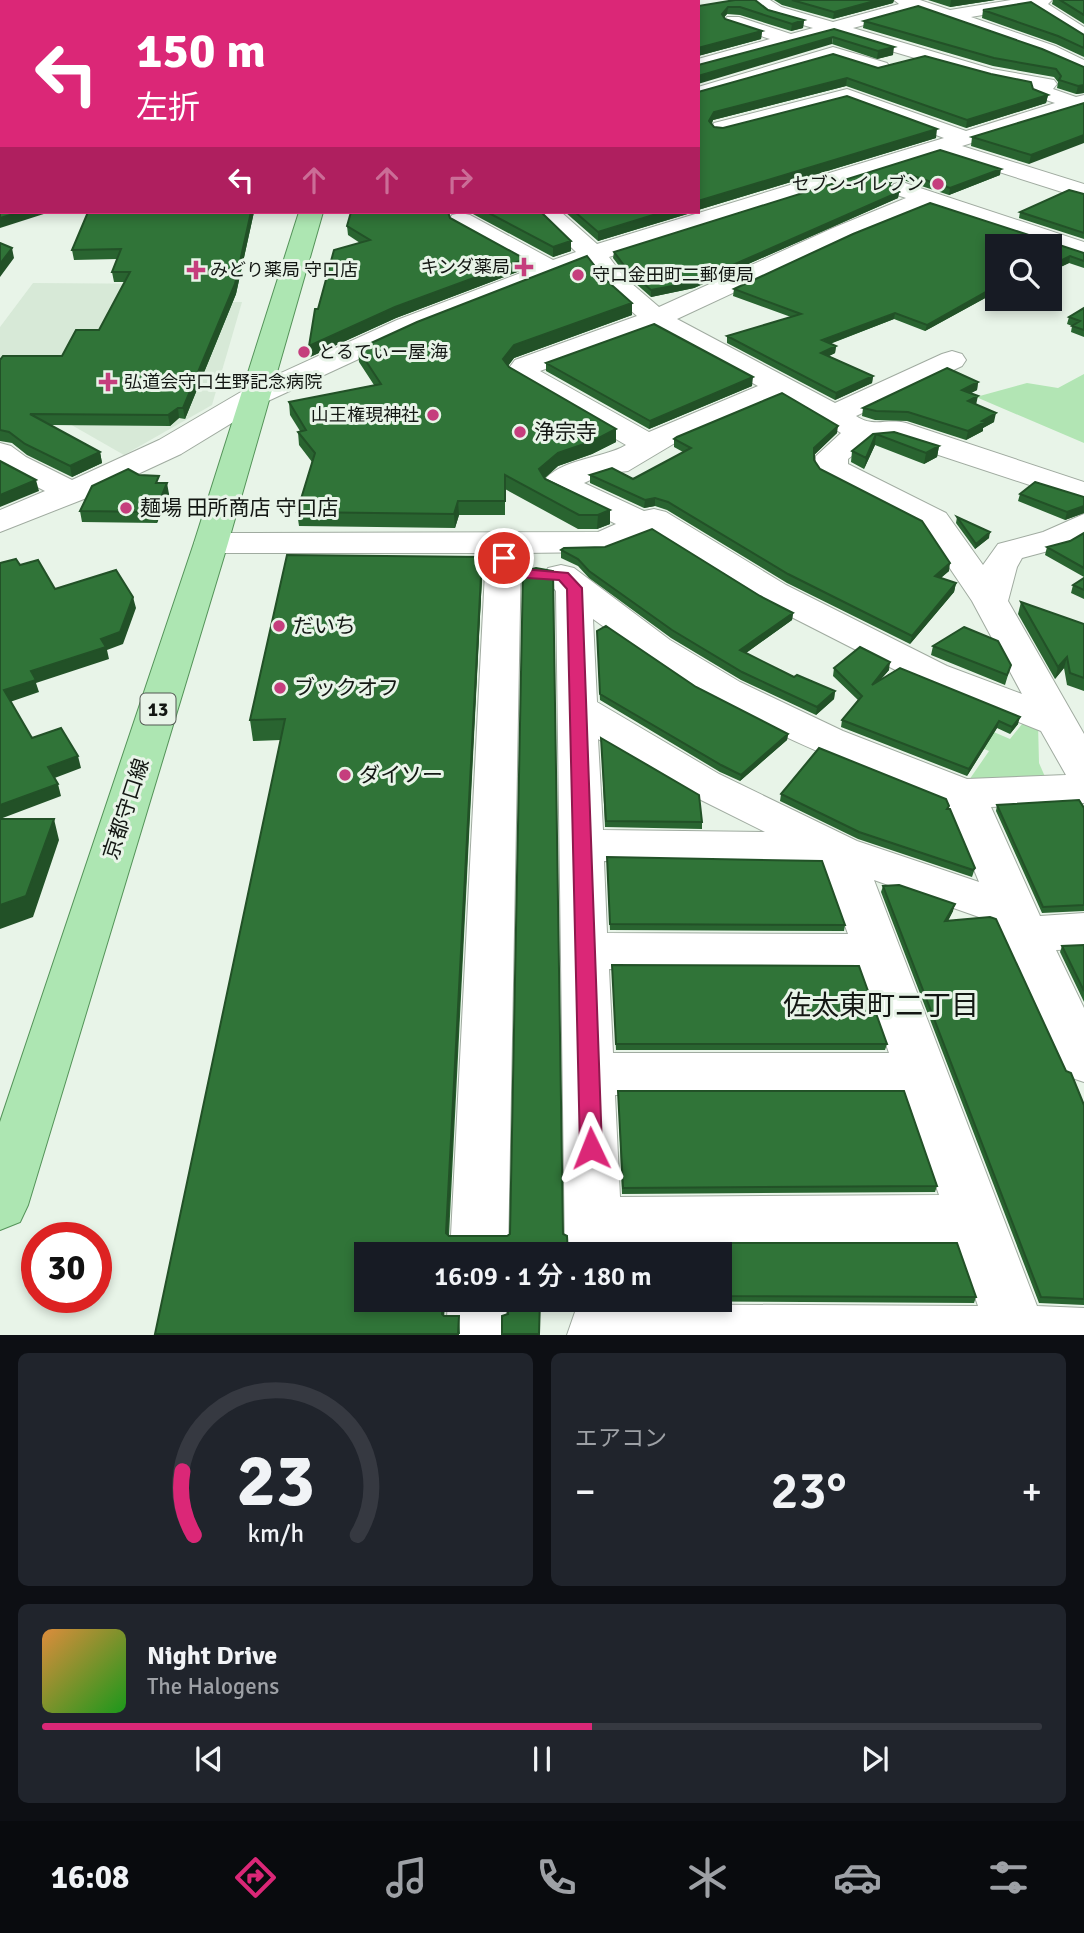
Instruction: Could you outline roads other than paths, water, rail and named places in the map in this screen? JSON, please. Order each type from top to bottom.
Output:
[{"type":"main road","name":"京都守口線","points":[[0,1205],[211,543],[310,214]]},
{"type":"street","points":[[758,0],[775,11],[971,68],[1047,85],[1041,92],[1080,103]]},
{"type":"street","points":[[792,0],[804,6],[885,13],[916,5],[967,0]]},
{"type":"street","points":[[950,16],[1030,0],[1043,0]]},
{"type":"street","points":[[1030,0],[1084,35]]},
{"type":"street","points":[[916,5],[1048,50],[1084,68]]},
{"type":"street","points":[[700,63],[831,27],[854,12]]},
{"type":"street","points":[[733,21],[876,68],[927,54]]},
{"type":"street","points":[[984,28],[1064,21]]},
{"type":"street","points":[[713,42],[820,78]]},
{"type":"street","points":[[1048,50],[1084,49]]},
{"type":"street","points":[[700,92],[833,53]]},
{"type":"street","points":[[700,65],[805,104]]},
{"type":"street","points":[[934,78],[971,68]]},
{"type":"street","points":[[859,99],[896,89]]},
{"type":"street","points":[[722,128],[847,95],[968,139]]},
{"type":"street","points":[[0,522],[170,447],[257,395],[407,326],[593,254],[1080,103]]},
{"type":"street","points":[[943,147],[1084,192]]},
{"type":"street","points":[[858,172],[1084,250]]},
{"type":"street","points":[[649,445],[521,372],[525,366],[656,319],[842,233],[928,198]]},
{"type":"street","points":[[765,201],[842,233]]},
{"type":"street","points":[[549,214],[593,254],[615,283],[656,319],[834,415],[862,433]]},
{"type":"street","points":[[461,220],[552,270]]},
{"type":"street","points":[[1062,265],[1084,273]]},
{"type":"street","points":[[834,415],[952,360]]},
{"type":"street","points":[[643,524],[558,483],[598,464],[617,464],[649,445],[782,387]]},
{"type":"street","points":[[1077,759],[990,601],[934,520],[832,468],[832,456],[862,433],[895,430],[1084,493]]},
{"type":"street","points":[[0,453],[15,464],[72,492]]},
{"type":"street","points":[[211,543],[504,558],[604,542],[654,519],[773,593],[933,674],[1077,759]]},
{"type":"street","points":[[990,601],[999,567],[1010,551],[1076,537]]},
{"type":"street","points":[[504,558],[563,576],[574,588],[657,648],[726,691],[829,740],[964,794],[1077,759]]},
{"type":"street","points":[[479,1242],[504,558]]},
{"type":"street","points":[[574,588],[593,1238],[975,1220]]},
{"type":"street","points":[[577,708],[704,784],[838,850],[1020,923],[1084,931]]},
{"type":"street","points":[[964,794],[1084,1061]]},
{"type":"street","points":[[581,845],[838,850]]},
{"type":"street","points":[[838,850],[1018,1334]]},
{"type":"street","points":[[584,951],[877,952]]},
{"type":"street","points":[[588,1074],[922,1074]]},
{"type":"street","points":[[476,1335],[477,1312]]},
{"type":"street","points":[[596,1322],[1081,1335]]},
{"type":"place","name":"セブン-イレブン","points":[[938,184]]},
{"type":"place","name":"キンダ薬局","points":[[524,267]]},
{"type":"place","name":"みどり薬局 守口店","points":[[196,270]]},
{"type":"place","name":"守口金田町二郵便局","points":[[578,275]]},
{"type":"place","name":"とるてぃー屋 海","points":[[304,352]]},
{"type":"place","name":"弘道会守口生野記念病院","points":[[108,382]]},
{"type":"place","name":"山王権現神社","points":[[433,415]]},
{"type":"place","name":"浄宗寺","points":[[520,432]]},
{"type":"place","name":"麺場 田所商店 守口店","points":[[126,508]]},
{"type":"place","name":"だいち","points":[[279,626]]},
{"type":"place","name":"ブックオフ","points":[[280,688]]},
{"type":"place","name":"ダイソー","points":[[345,775]]},
{"type":"district","name":"佐太東町二丁目","points":[[881,1005]]}]
